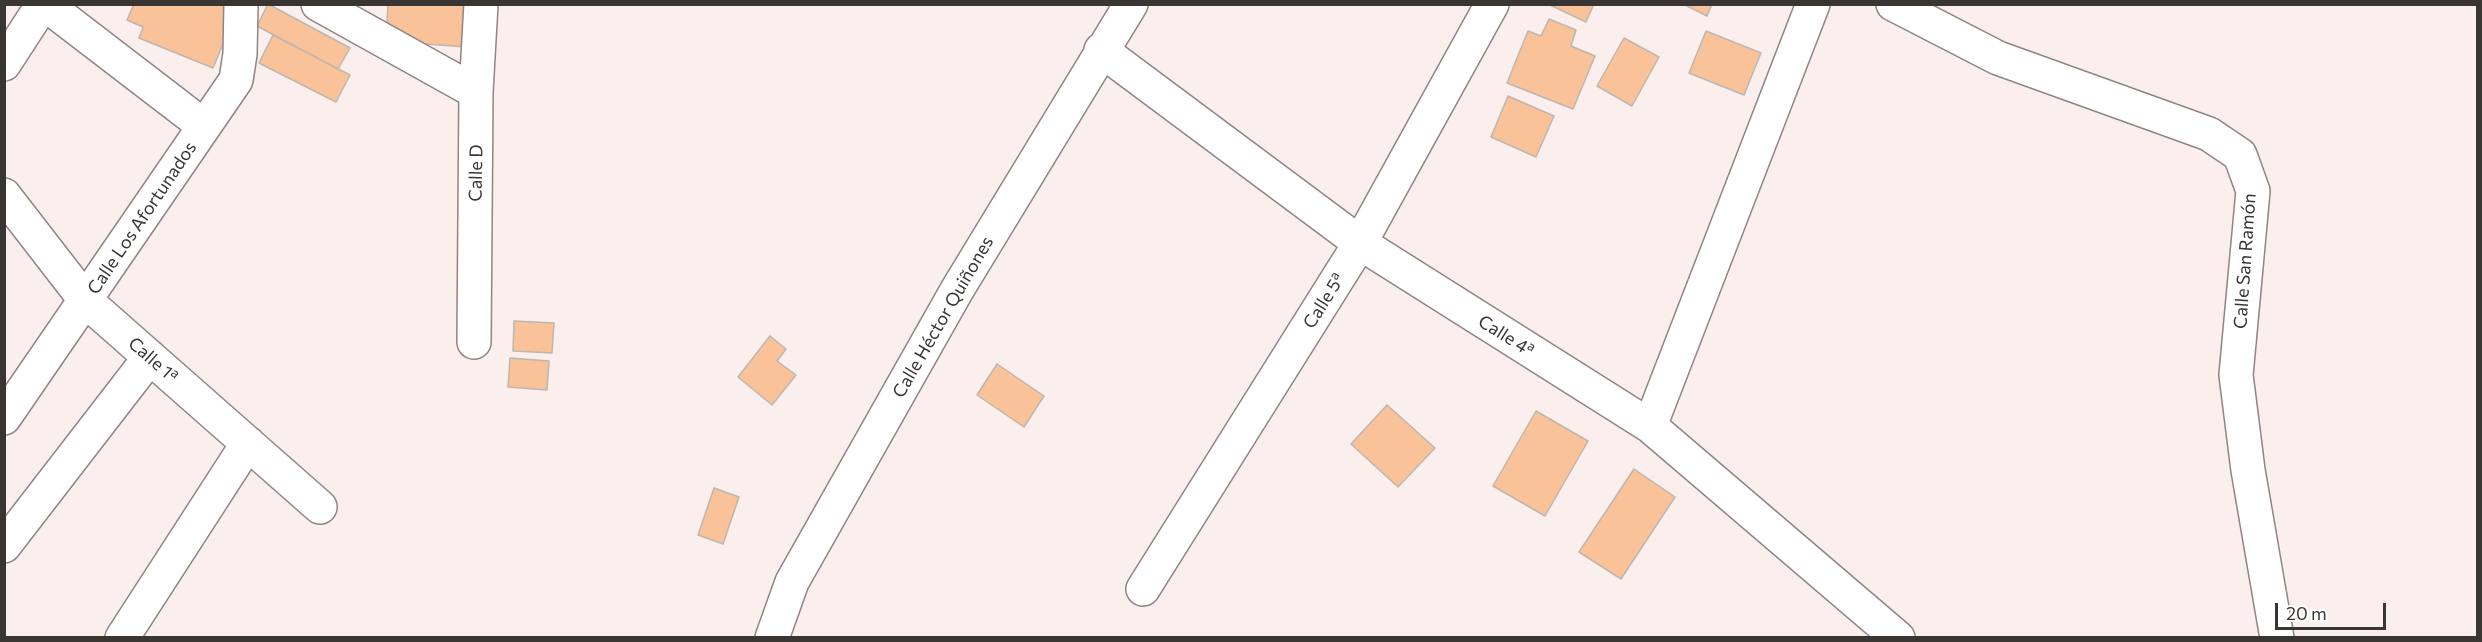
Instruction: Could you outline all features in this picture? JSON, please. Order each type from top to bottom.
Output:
[{"type":"street","points":[[4,64],[44,4],[204,126]]},
{"type":"street","name":"Calle Los Afortunados","points":[[4,418],[236,80],[240,54],[241,4]]},
{"type":"street","points":[[318,4],[477,92]]},
{"type":"street","name":"Calle D","points":[[474,342],[477,92],[481,4]]},
{"type":"street","name":"Calle Héctor Quiñones","points":[[772,638],[792,582],[957,290],[1131,4]]},
{"type":"street","name":"Calle 5ª","points":[[1143,589],[1360,243],[1492,4]]},
{"type":"street","points":[[1650,426],[1813,4]]},
{"type":"street","name":"Calle San Ramón","points":[[1893,4],[1998,58],[2209,134],[2240,155],[2253,191],[2236,375],[2248,470],[2277,638]]},
{"type":"street","name":"Calle 4ª","points":[[1101,50],[1360,243],[1650,426],[1898,638]]},
{"type":"street","name":"Calle 1ª","points":[[4,195],[86,301],[320,507]]},
{"type":"street","points":[[4,546],[150,357]]},
{"type":"street","points":[[122,638],[248,443]]},
{"type":"building","points":[[134,4],[239,5],[213,68],[139,38],[143,27],[127,20]]},
{"type":"building","points":[[268,4],[350,48],[338,69],[257,26]]},
{"type":"building","points":[[388,4],[468,4],[466,47],[386,41]]},
{"type":"building","points":[[1548,4],[1594,4],[1586,22]]},
{"type":"building","points":[[1683,4],[1712,4],[1707,16]]},
{"type":"building","points":[[1549,19],[1576,30],[1571,46],[1595,56],[1573,109],[1507,83],[1528,31],[1541,36]]},
{"type":"building","points":[[1706,31],[1761,53],[1744,95],[1689,73]]},
{"type":"building","points":[[273,35],[350,75],[336,102],[259,63]]},
{"type":"building","points":[[1624,38],[1659,57],[1632,106],[1597,86]]},
{"type":"building","points":[[1508,96],[1554,116],[1536,157],[1491,137]]},
{"type":"building","points":[[514,321],[554,323],[552,353],[513,351]]},
{"type":"building","points":[[770,336],[786,349],[777,361],[796,375],[772,405],[738,377]]},
{"type":"building","points":[[510,358],[549,361],[547,390],[508,387]]},
{"type":"building","points":[[997,364],[1044,396],[1024,427],[977,395]]},
{"type":"building","points":[[1387,405],[1435,448],[1398,487],[1351,444]]},
{"type":"building","points":[[1536,411],[1588,441],[1545,516],[1493,486]]},
{"type":"building","points":[[1634,469],[1675,497],[1621,579],[1579,552]]},
{"type":"building","points":[[714,488],[739,497],[723,544],[698,535]]}]
